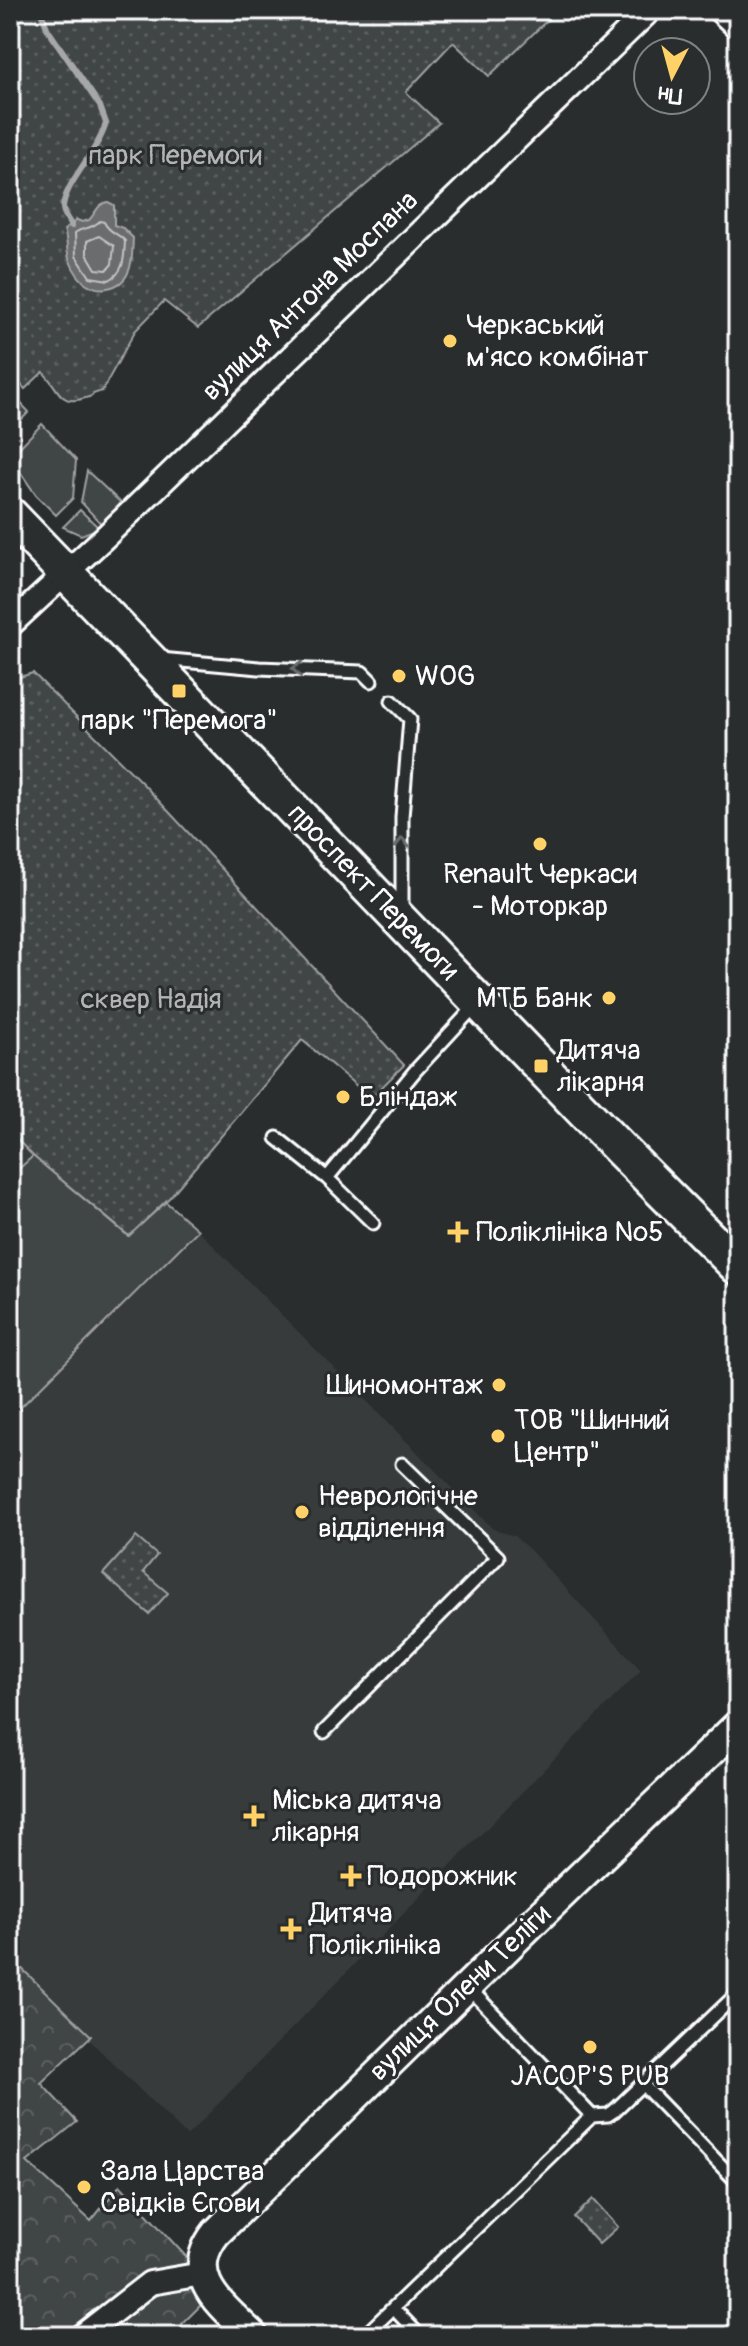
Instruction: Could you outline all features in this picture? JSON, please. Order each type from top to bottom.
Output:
[{"type":"main road","name":"проспект Перемоги","points":[[10,515],[620,1149],[738,1267]]},
{"type":"street","name":"вулиця Антона Моспана","points":[[10,625],[650,10]]},
{"type":"street","name":"вулиця Олени Теліги","points":[[202,2274],[205,2250],[216,2233],[738,1725]]},
{"type":"street","points":[[82,2336],[150,2283],[202,2274],[218,2301],[253,2336]]},
{"type":"lane","points":[[711,10],[738,35]]},
{"type":"lane","points":[[147,658],[259,668],[362,672],[371,681]]},
{"type":"lane","points":[[392,701],[410,719],[402,817],[402,921]]},
{"type":"lane","points":[[327,1178],[415,1071],[479,1002]]},
{"type":"lane","points":[[277,1138],[327,1178],[373,1223]]},
{"type":"lane","points":[[324,1732],[498,1557],[402,1464]]},
{"type":"lane","points":[[467,1986],[592,2116]]},
{"type":"lane","points":[[364,2336],[592,2116],[608,2115],[738,1993]]},
{"type":"lane","points":[[642,2084],[738,2183]]},
{"type":"lane","points":[[393,2308],[420,2336]]},
{"type":"shaded area","points":[[10,1132],[33,1156],[10,1177]]},
{"type":"shaded area","name":"Міська дитяча лікарня","points":[[198,1230],[493,1529],[514,1536],[530,1550],[641,1670],[187,2136],[10,1962],[10,1418]]},
{"type":"green space","name":"парк Перемоги","points":[[10,10],[558,10],[489,76],[453,42],[406,92],[439,123],[198,328],[164,301],[135,331],[102,391],[73,400],[62,396],[43,372],[25,389],[10,373]]},
{"type":"green space","points":[[10,392],[29,412],[10,431]]},
{"type":"green space","points":[[42,424],[76,460],[73,498],[56,515],[36,495],[10,457]]},
{"type":"green space","points":[[87,471],[120,502],[120,508],[103,526],[81,502]]},
{"type":"green space","points":[[80,510],[99,528],[81,535],[63,527]]},
{"type":"green space","name":"сквер Надія","points":[[33,673],[145,786],[404,1065],[371,1098],[302,1040],[169,1198],[129,1236],[33,1156],[10,1132],[10,680]]},
{"type":"green space","points":[[33,1156],[128,1236],[166,1202],[198,1230],[10,1418],[10,1177]]},
{"type":"green space","points":[[136,1537],[157,1555],[143,1572],[168,1593],[149,1614],[103,1574]]},
{"type":"green space","points":[[10,1957],[91,2036],[41,2083],[77,2122],[27,2162],[91,2221],[120,2185],[202,2274],[201,2305],[182,2324],[181,2336],[10,2336]]},
{"type":"green space","points":[[593,2199],[618,2227],[599,2244],[574,2217]]},
{"type":"water","points":[[108,202],[114,205],[114,225],[123,228],[133,238],[132,257],[124,279],[110,288],[99,288],[86,283],[75,271],[69,258],[64,230],[77,220],[89,220],[99,206]]},
{"type":"waterway","points":[[40,10],[48,30],[100,106],[106,123],[64,200],[63,209],[72,226]]},
{"type":"place","name":"Черкаський м'ясо комбінат","points":[[450,341]]},
{"type":"place","name":"WOG","points":[[399,676]]},
{"type":"place","name":"парк \"Перемога\"","points":[[179,691]]},
{"type":"place","name":"Renault Черкаси - Моторкар","points":[[540,844]]},
{"type":"place","name":"МТБ Банк","points":[[609,998]]},
{"type":"place","name":"Дитяча лікарня","points":[[541,1066]]},
{"type":"place","name":"Бліндаж","points":[[343,1097]]},
{"type":"place","name":"Поліклініка №5","points":[[458,1232]]},
{"type":"place","name":"Шиномонтаж","points":[[499,1385]]},
{"type":"place","name":"ТОВ \"Шинний Центр\"","points":[[498,1436]]},
{"type":"place","name":"Неврологічне відділення","points":[[302,1512]]},
{"type":"place","name":"Міська дитяча лікарня","points":[[254,1816]]},
{"type":"place","name":"Подорожник","points":[[351,1876]]},
{"type":"place","name":"Дитяча Поліклініка","points":[[291,1929]]},
{"type":"place","name":"JACOP'S PUB","points":[[590,2047]]},
{"type":"place","name":"Зала Царства Свідків Єгови","points":[[84,2187]]}]
